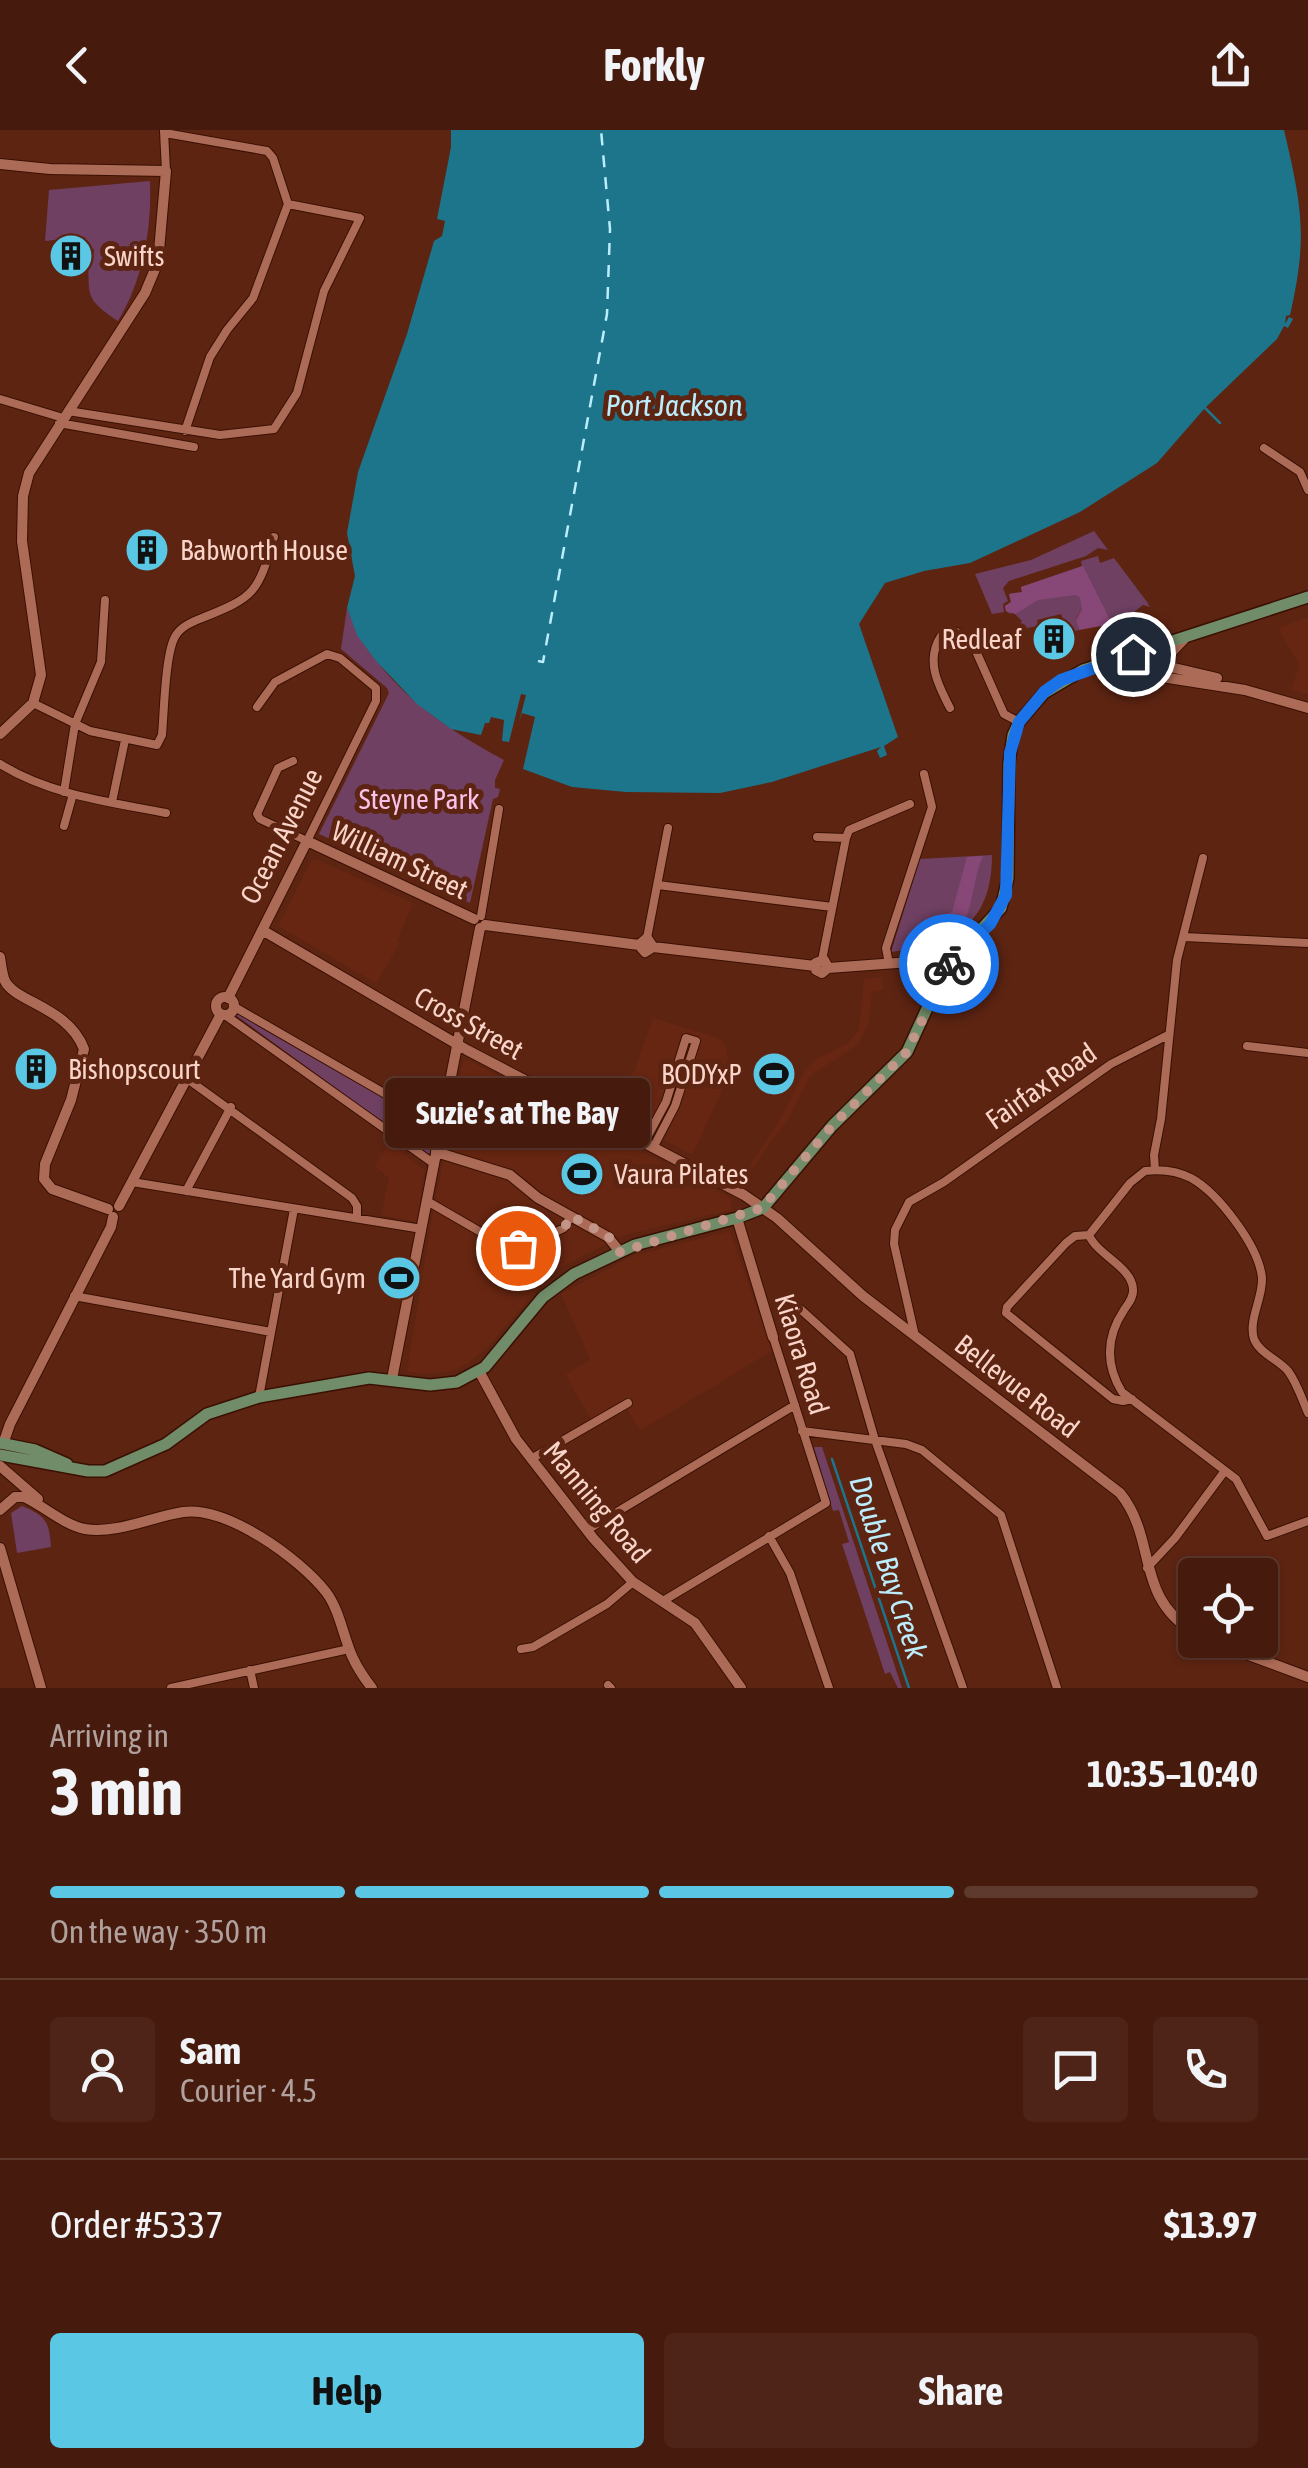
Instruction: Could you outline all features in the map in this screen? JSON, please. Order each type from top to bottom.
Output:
[{"type":"main road","points":[[1,1451],[48,1454],[75,1468],[99,1472],[166,1444],[207,1414],[259,1397],[332,1382],[392,1379],[448,1385],[479,1372],[550,1290],[620,1252],[656,1238],[762,1208],[832,1126],[907,1052],[946,967],[995,916],[1006,895],[1010,753],[1019,722],[1054,684],[1083,670],[1308,598]]},
{"type":"street","points":[[0,734],[33,703],[41,674],[22,540],[22,496],[34,462],[152,278],[158,262],[166,171],[165,132],[267,150],[288,204],[253,298],[226,330],[210,358],[185,430]]},
{"type":"street","points":[[0,166],[166,171]]},
{"type":"street","points":[[63,417],[220,435],[274,429],[297,394],[324,291],[360,218],[288,204]]},
{"type":"street","points":[[0,399],[194,447]]},
{"type":"street","points":[[1264,448],[1300,472],[1308,490]]},
{"type":"street","points":[[33,703],[75,724],[125,740],[150,746],[159,743],[176,634],[189,624],[246,600],[264,573],[274,537]]},
{"type":"street","points":[[64,826],[75,724],[101,662],[105,600]]},
{"type":"street","points":[[950,708],[935,679],[935,646],[942,636],[957,632],[971,640],[1004,714],[1019,722]]},
{"type":"street","points":[[1184,639],[1168,657],[1174,670],[1242,683],[1286,702]]},
{"type":"street","name":"Ocean Avenue","points":[[1,1451],[74,1296],[111,1228],[113,1211],[227,1008],[378,696],[376,688],[340,658],[322,656],[275,682],[256,707]]},
{"type":"street","points":[[1116,660],[1130,672],[1234,688],[1308,708]]},
{"type":"street","points":[[112,802],[125,740]]},
{"type":"street","points":[[293,761],[278,768],[258,808],[260,819],[307,841]]},
{"type":"street","points":[[0,764],[23,778],[68,793],[166,812]]},
{"type":"street","points":[[924,774],[932,807],[886,948],[892,964],[945,950],[981,933]]},
{"type":"street","points":[[822,965],[850,830],[910,804]]},
{"type":"street","points":[[392,1379],[499,809]]},
{"type":"street","points":[[647,943],[668,828]]},
{"type":"street","points":[[817,838],[846,838]]},
{"type":"street","name":"William Street","points":[[307,841],[480,922],[822,965],[931,962],[946,967]]},
{"type":"street","points":[[298,859],[325,849]]},
{"type":"street","points":[[1154,1170],[1178,960],[1203,858]]},
{"type":"street","points":[[658,886],[832,907]]},
{"type":"street","name":"Cross Street","points":[[262,930],[457,1044],[762,1208]]},
{"type":"street","points":[[1184,937],[1308,943]]},
{"type":"street","points":[[0,957],[4,980],[11,989],[60,1016],[84,1049],[71,1100],[45,1164],[44,1179],[52,1188],[113,1211]]},
{"type":"street","points":[[227,1008],[441,1126]]},
{"type":"street","points":[[227,1008],[434,1158],[510,1175],[538,1198],[608,1236],[620,1252]]},
{"type":"street","name":"Fairfax Road","points":[[916,1336],[894,1244],[895,1230],[909,1202],[944,1182],[1111,1064],[1168,1035]]},
{"type":"street","points":[[649,1145],[671,1102],[690,1061],[696,1041],[686,1038],[671,1102]]},
{"type":"street","points":[[1247,1046],[1308,1053]]},
{"type":"street","points":[[680,1057],[690,1061]]},
{"type":"street","points":[[186,1078],[352,1198],[357,1206],[356,1218]]},
{"type":"street","points":[[186,1190],[231,1107]]},
{"type":"street","points":[[1132,1399],[1123,1402],[1113,1398],[1006,1311],[1071,1238],[1090,1234],[1130,1183],[1145,1171],[1154,1170],[1180,1173],[1197,1182],[1234,1221],[1262,1274],[1254,1339],[1294,1379],[1308,1413]]},
{"type":"street","points":[[132,1182],[422,1229]]},
{"type":"street","points":[[427,1200],[510,1247],[524,1247],[547,1237],[564,1228],[571,1216]]},
{"type":"street","name":"Bellevue Road","points":[[762,1208],[863,1296],[1120,1493],[1136,1520],[1147,1568],[1169,1613],[1178,1620]]},
{"type":"street","points":[[259,1397],[294,1209]]},
{"type":"street","name":"Kiaora Road","points":[[737,1218],[826,1503],[769,1536]]},
{"type":"street","points":[[1090,1234],[1093,1244],[1133,1286],[1132,1298],[1114,1326],[1109,1348],[1116,1381],[1132,1399],[1236,1479],[1268,1536],[1308,1522]]},
{"type":"street","points":[[74,1296],[271,1332]]},
{"type":"street","points":[[788,1298],[850,1354],[963,1688]]},
{"type":"street","name":"Manning Road","points":[[479,1372],[530,1459],[587,1530],[633,1582],[695,1624],[741,1688]]},
{"type":"street","points":[[530,1459],[628,1403]]},
{"type":"street","points":[[587,1530],[795,1405]]},
{"type":"street","points":[[802,1431],[922,1450],[1001,1515],[1057,1688]]},
{"type":"street","points":[[0,1466],[50,1510]]},
{"type":"street","points":[[1147,1568],[1175,1538],[1224,1472]]},
{"type":"street","points":[[0,1510],[18,1496],[88,1529],[113,1528],[188,1512],[214,1514],[231,1521],[286,1556],[323,1588],[349,1649],[372,1688]]},
{"type":"street","points":[[663,1601],[769,1536],[790,1573],[829,1688]]},
{"type":"street","points":[[0,1548],[41,1688]]},
{"type":"street","points":[[521,1649],[607,1604],[633,1582]]},
{"type":"street","points":[[171,1688],[349,1649]]},
{"type":"street","points":[[1257,1658],[1308,1677]]},
{"type":"street","points":[[250,1670],[254,1688]]},
{"type":"shaded area","points":[[1083,566],[1112,624],[1079,630],[1076,620],[1082,609],[1080,597],[1075,595],[1038,600],[1015,614],[1006,611],[1005,606],[1011,602],[1009,594]]},
{"type":"shaded area","points":[[1308,617],[1308,695],[1291,690],[1299,665],[1278,628]]},
{"type":"shaded area","points":[[983,856],[968,912],[948,940],[943,915],[952,912],[967,857]]},
{"type":"shaded area","points":[[316,859],[413,903],[397,941],[400,943],[376,983],[278,926],[311,861]]},
{"type":"shaded area","points":[[882,977],[883,990],[872,991],[869,1021],[859,1044],[810,1076],[787,1121],[747,1180],[742,1177],[784,1113],[805,1069],[848,1043],[859,1029],[864,979]]},
{"type":"shaded area","points":[[653,1018],[718,1038],[725,1044],[731,1072],[692,1155],[611,1111],[623,1076],[629,1078],[635,1069]]},
{"type":"shaded area","points":[[468,1060],[732,1199],[731,1210],[625,1235],[569,1263],[546,1279],[487,1348],[470,1362],[434,1374],[407,1372],[431,1223],[463,1061]]},
{"type":"shaded area","points":[[390,1143],[425,1170],[417,1222],[381,1215],[389,1178],[374,1166]]},
{"type":"shaded area","points":[[730,1231],[772,1351],[640,1431],[627,1409],[594,1424],[565,1375],[590,1359],[561,1294],[632,1256]]},
{"type":"green space","points":[[150,181],[144,253],[134,288],[118,321],[98,306],[90,293],[87,254],[94,253],[94,249],[86,249],[85,237],[45,241],[49,190]]},
{"type":"green space","points":[[1094,531],[1108,550],[1098,548],[1086,556],[1009,581],[1003,588],[1008,601],[1003,604],[1004,612],[992,614],[975,574],[1031,560]]},
{"type":"green space","points":[[1098,556],[1100,563],[1114,558],[1147,602],[1150,607],[1143,605],[1134,612],[1134,620],[1147,636],[1107,648],[1102,628],[1082,609],[1076,619],[1079,630],[1068,633],[1061,614],[1037,620],[1038,626],[1015,630],[1022,621],[1006,611],[1005,606],[1011,602],[1009,594],[1022,592],[1021,587],[1082,566],[1081,561]]},
{"type":"green space","name":"Steyne Park","points":[[347,608],[374,657],[411,698],[456,732],[504,760],[495,780],[495,788],[500,789],[493,799],[470,903],[319,834],[389,693],[341,649]]},
{"type":"green space","points":[[992,855],[985,899],[965,927],[933,943],[891,952],[920,859]]},
{"type":"green space","points":[[239,1012],[434,1126],[430,1153],[426,1154],[237,1016]]},
{"type":"green space","points":[[814,1447],[822,1447],[902,1688],[898,1688],[890,1672],[885,1674],[842,1544],[849,1542],[839,1510],[833,1511]]},
{"type":"green space","points":[[22,1506],[45,1520],[51,1547],[17,1553],[11,1513]]},
{"type":"water","name":"Port Jackson","points":[[451,130],[1284,130],[1295,180],[1301,242],[1296,288],[1285,324],[1289,317],[1293,319],[1157,463],[1080,512],[970,563],[885,583],[859,624],[898,737],[884,746],[887,755],[880,758],[877,751],[881,747],[772,782],[720,793],[572,787],[523,769],[535,717],[522,713],[519,722],[526,695],[521,694],[509,742],[502,741],[504,720],[491,717],[481,735],[451,729],[417,704],[376,661],[357,635],[347,608],[355,576],[347,533],[358,472],[407,334],[434,241],[442,236],[445,221],[437,219]]},
{"type":"waterway","points":[[1205,408],[1220,423]]},
{"type":"waterway","name":"Double Bay Creek","points":[[832,1459],[909,1688]]},
{"type":"ferry route","points":[[538,661],[543,662],[607,314],[610,229],[601,130]]},
{"type":"way so far","points":[[518,1248],[564,1228],[571,1216],[608,1236],[620,1252],[635,1244],[762,1208],[832,1126],[907,1052],[949,964]]},
{"type":"place","name":"Swifts","points":[[71,256]]},
{"type":"place","name":"Babworth House","points":[[147,550]]},
{"type":"place","name":"Redleaf","points":[[1054,639]]},
{"type":"place","name":"Bishopscourt","points":[[36,1069]]},
{"type":"place","name":"BODYxP","points":[[774,1074]]},
{"type":"place","name":"Vaura Pilates","points":[[582,1174]]},
{"type":"place","name":"Suzie’s at The Bay","points":[[518,1248]]},
{"type":"place","name":"The Yard Gym","points":[[399,1278]]},
{"type":"route","points":[[949,964],[990,924],[1006,895],[1010,753],[1019,722],[1044,692],[1061,680],[1133,654]]}]
